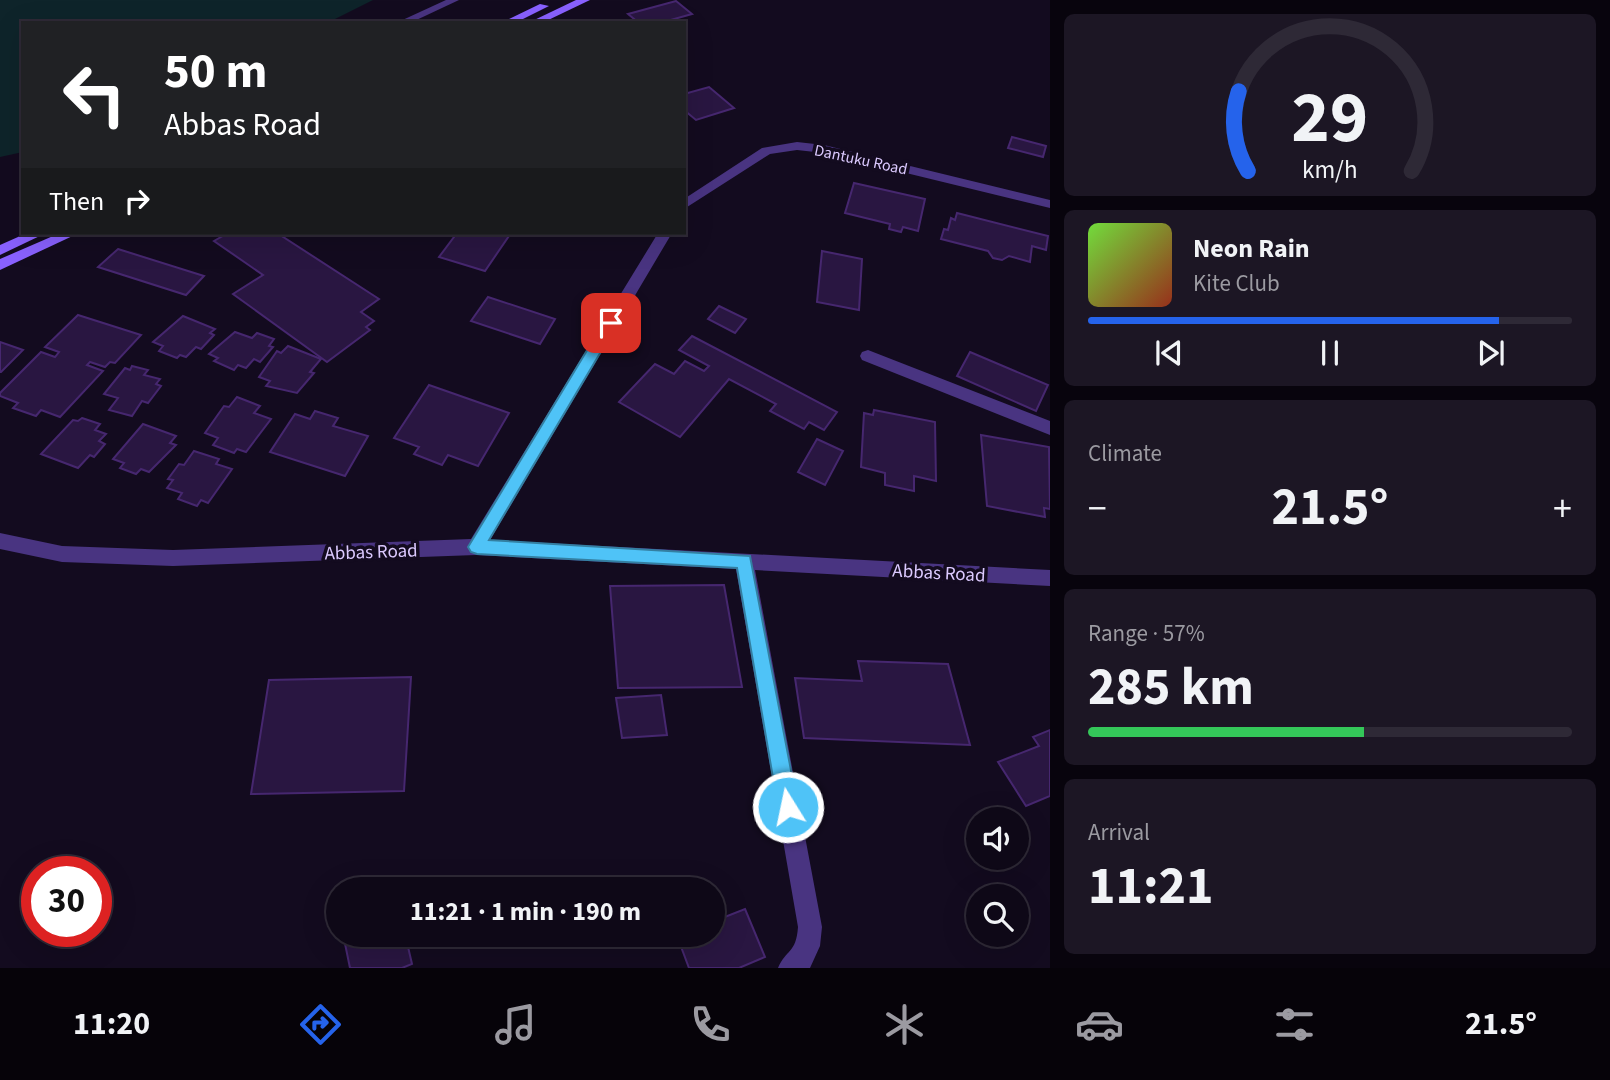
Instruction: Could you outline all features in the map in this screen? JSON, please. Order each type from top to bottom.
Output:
[{"type":"street","points":[[510,21],[557,0]]},
{"type":"street","points":[[538,21],[585,0]]},
{"type":"street","name":"Dantuku Road","points":[[686,204],[766,151],[797,146],[824,149],[1050,204]]},
{"type":"street","points":[[0,250],[34,235]]},
{"type":"street","points":[[0,265],[68,235]]},
{"type":"street","points":[[477,547],[663,235]]},
{"type":"street","points":[[867,356],[1050,428]]},
{"type":"street","name":"Abbas Road","points":[[0,541],[62,554],[173,558],[477,547],[1050,578]]},
{"type":"street","points":[[744,561],[810,927],[805,954],[801,962],[790,968]]},
{"type":"lane","points":[[406,21],[454,0]]},
{"type":"shaded area","points":[[0,0],[373,0],[331,21],[21,21],[21,152],[0,157]]},
{"type":"building","points":[[676,1],[692,14],[667,21],[637,21],[628,14]]},
{"type":"building","points":[[709,87],[734,108],[696,120],[686,112],[686,93]]},
{"type":"building","points":[[1012,137],[1046,146],[1043,157],[1008,148]]},
{"type":"building","points":[[854,183],[925,199],[918,231],[903,227],[901,232],[889,229],[890,224],[845,213]]},
{"type":"building","points":[[957,213],[1048,236],[1046,250],[1032,246],[1030,262],[1009,256],[1002,260],[993,258],[988,251],[941,239],[944,229],[948,230],[951,218],[955,220]]},
{"type":"building","points":[[224,235],[280,235],[379,299],[361,312],[374,321],[366,327],[370,330],[327,362],[233,294],[263,275],[214,241]]},
{"type":"building","points":[[456,235],[510,235],[485,271],[439,257]]},
{"type":"building","points":[[118,249],[204,276],[186,295],[98,267]]},
{"type":"building","points":[[822,251],[862,259],[859,310],[817,302]]},
{"type":"building","points":[[488,297],[555,319],[540,344],[471,321]]},
{"type":"building","points":[[719,306],[746,319],[735,333],[708,319]]},
{"type":"building","points":[[78,315],[141,335],[115,363],[110,362],[105,367],[90,362],[87,365],[103,371],[60,417],[41,410],[36,416],[13,408],[18,403],[0,396],[0,393],[41,352],[55,357],[59,352],[45,347]]},
{"type":"building","points":[[183,316],[215,329],[210,333],[214,335],[201,349],[196,347],[186,357],[180,355],[177,358],[159,351],[163,346],[153,342]]},
{"type":"building","points":[[235,332],[252,338],[257,333],[274,339],[269,346],[273,347],[260,362],[254,359],[246,368],[238,365],[234,370],[214,361],[218,358],[209,354]]},
{"type":"building","points":[[692,336],[837,412],[824,430],[809,422],[804,429],[770,411],[776,404],[729,379],[680,437],[619,402],[655,364],[674,374],[685,361],[704,371],[709,366],[679,350]]},
{"type":"building","points":[[0,342],[23,350],[1,372],[0,372]]},
{"type":"building","points":[[288,346],[321,359],[310,372],[314,373],[297,393],[266,386],[270,381],[259,377],[277,351],[281,353]]},
{"type":"building","points":[[970,352],[1048,385],[1036,411],[957,376]]},
{"type":"building","points":[[132,366],[148,370],[144,375],[160,379],[156,384],[161,386],[148,403],[142,401],[132,416],[109,410],[118,398],[104,394],[125,368],[130,370]]},
{"type":"building","points":[[429,385],[509,413],[478,466],[448,455],[442,465],[414,454],[419,447],[394,438]]},
{"type":"building","points":[[237,397],[260,406],[254,413],[271,419],[246,452],[237,449],[234,453],[213,445],[218,438],[205,433],[224,406],[229,407]]},
{"type":"building","points":[[874,410],[935,422],[936,481],[914,476],[914,491],[885,485],[885,473],[861,467],[864,413],[873,415]]},
{"type":"building","points":[[315,411],[338,418],[333,426],[368,436],[345,476],[270,452],[295,414],[310,419]]},
{"type":"building","points":[[82,418],[100,424],[95,430],[106,434],[99,441],[105,444],[94,457],[90,455],[78,468],[41,454],[73,420]]},
{"type":"building","points":[[143,424],[176,436],[170,443],[176,445],[149,472],[141,469],[136,474],[120,468],[124,463],[113,459]]},
{"type":"building","points":[[981,435],[1049,447],[1050,509],[1044,508],[1045,517],[987,506]]},
{"type":"building","points":[[817,439],[843,451],[825,485],[798,472]]},
{"type":"building","points":[[194,451],[219,459],[216,464],[232,469],[208,503],[201,500],[197,506],[178,499],[182,493],[167,488],[173,480],[168,479],[179,464],[184,465]]},
{"type":"building","points":[[724,585],[742,687],[618,688],[610,586]]},
{"type":"building","points":[[858,661],[948,664],[970,745],[804,738],[795,678],[862,681]]},
{"type":"building","points":[[411,677],[404,791],[251,794],[269,680]]},
{"type":"building","points":[[661,695],[667,735],[622,738],[616,698]]},
{"type":"building","points":[[1050,730],[1050,796],[1026,806],[998,762],[1039,746],[1033,737]]},
{"type":"building","points":[[745,909],[765,957],[739,968],[689,968],[681,947],[725,947],[725,917]]},
{"type":"building","points":[[346,947],[408,947],[412,964],[402,968],[350,968]]},
{"type":"route","points":[[611,323],[477,547],[744,561],[788,807]]}]
